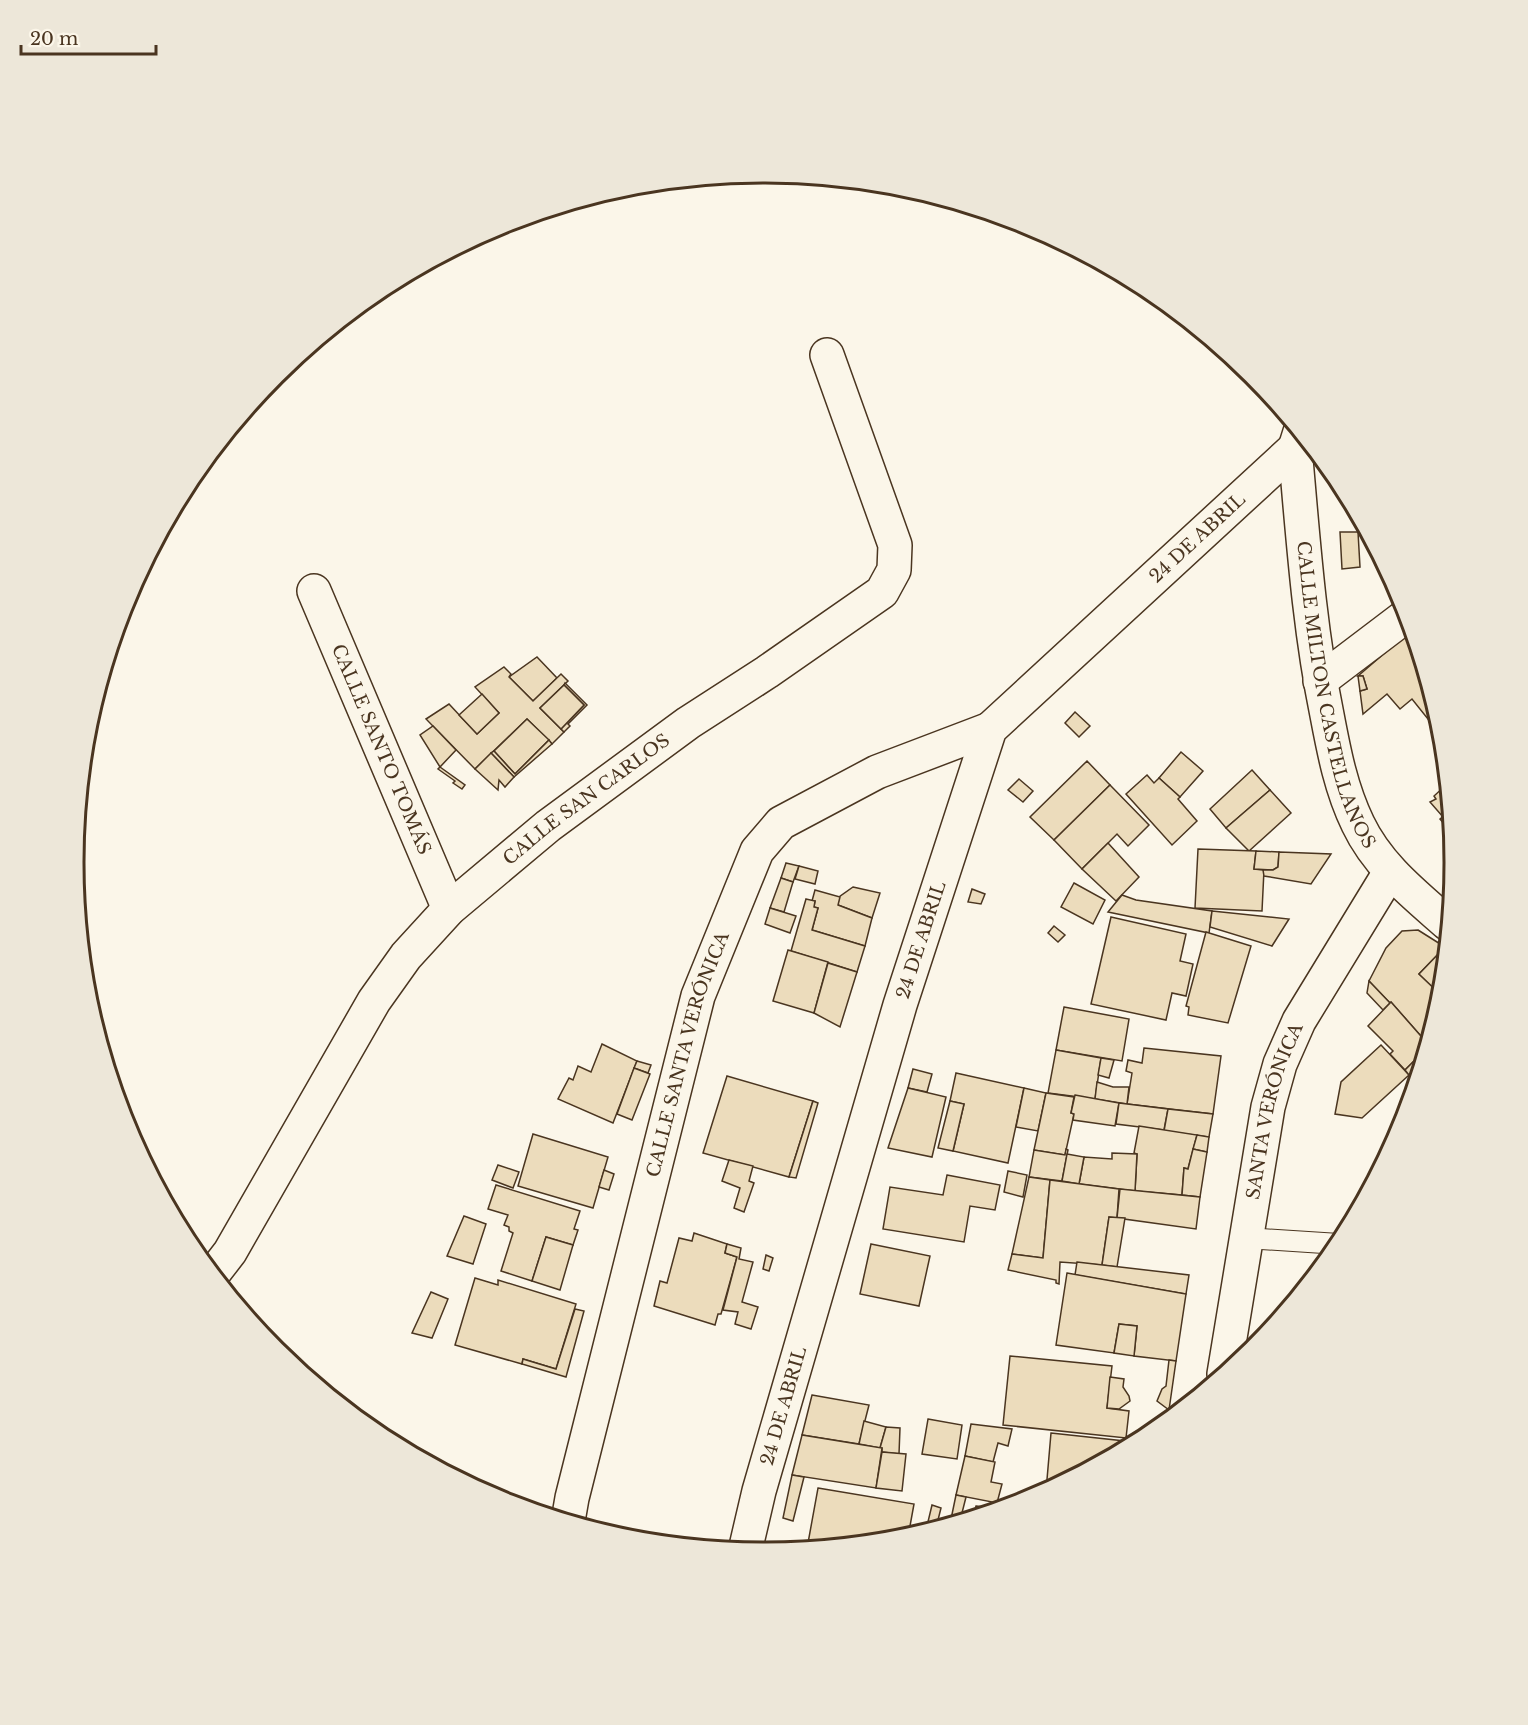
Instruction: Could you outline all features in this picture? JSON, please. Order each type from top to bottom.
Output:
[{"type":"street","name":"CALLE SAN CARLOS","points":[[218,1267],[230,1252],[374,1001],[406,956],[449,909],[548,826],[688,723],[767,672],[882,592],[894,570],[895,545],[827,356]]},
{"type":"street","name":"24 DE ABRIL","points":[[747,1542],[762,1480],[900,1005],[990,729],[1296,441]]},
{"type":"street","name":"CALLE MILTON CASTELLANOS","points":[[1297,442],[1306,569],[1320,681],[1342,784],[1358,825],[1390,872],[1442,918]]},
{"type":"street","name":"CALLE SANTO TOMÁS","points":[[314,591],[449,909]]},
{"type":"street","points":[[1320,681],[1399,621]]},
{"type":"street","name":"CALLE SANTA VERÓNICA","points":[[569,1513],[698,996],[757,850],[781,823],[877,772],[990,729]]},
{"type":"street","name":"SANTA VERÓNICA","points":[[1226,1361],[1268,1107],[1280,1064],[1299,1021],[1390,872]]},
{"type":"lane","points":[[1246,1238],[1327,1243]]},
{"type":"building","points":[[1340,532],[1358,532],[1360,567],[1342,569]]},
{"type":"building","points":[[1405,636],[1429,720],[1412,699],[1400,709],[1387,694],[1363,714],[1360,691],[1367,689],[1363,676],[1358,676]]},
{"type":"building","points":[[537,657],[557,678],[533,701],[509,677]]},
{"type":"building","points":[[504,667],[511,674],[509,677],[533,701],[561,674],[568,681],[540,708],[564,732],[552,744],[527,719],[475,769],[426,719],[449,704],[477,734],[499,713],[475,687]]},
{"type":"building","points":[[1358,676],[1363,676],[1367,689],[1360,691]]},
{"type":"building","points":[[565,683],[587,705],[568,724],[570,726],[564,732],[561,729],[584,705],[564,685]]},
{"type":"building","points":[[564,685],[584,705],[561,729],[540,708]]},
{"type":"building","points":[[482,694],[499,713],[477,734],[459,715]]},
{"type":"building","points":[[1075,712],[1090,726],[1079,737],[1065,723]]},
{"type":"building","points":[[527,719],[549,740],[515,774],[494,751]]},
{"type":"building","points":[[433,726],[456,750],[440,767],[420,735]]},
{"type":"building","points":[[549,740],[552,744],[514,777],[491,753],[494,751],[515,774]]},
{"type":"building","points":[[1181,752],[1203,771],[1180,797],[1159,778]]},
{"type":"building","points":[[491,753],[514,777],[505,787],[499,780],[498,790],[475,769]]},
{"type":"building","points":[[1087,761],[1110,785],[1054,840],[1030,817]]},
{"type":"building","points":[[440,767],[465,785],[462,789],[438,769]]},
{"type":"building","points":[[1252,770],[1270,790],[1226,828],[1210,809]]},
{"type":"building","points":[[1147,775],[1154,783],[1159,778],[1180,797],[1178,799],[1197,821],[1172,845],[1126,794]]},
{"type":"building","points":[[1019,779],[1033,791],[1023,802],[1008,790]]},
{"type":"building","points":[[1110,785],[1149,825],[1128,846],[1117,834],[1082,869],[1054,840]]},
{"type":"building","points":[[1270,790],[1291,813],[1249,851],[1226,828]]},
{"type":"building","points":[[1440,791],[1443,817],[1430,802],[1436,799],[1434,796]]},
{"type":"building","points":[[1108,843],[1139,877],[1116,901],[1082,869]]},
{"type":"building","points":[[1198,849],[1256,851],[1254,869],[1264,870],[1262,911],[1195,908]]},
{"type":"building","points":[[1256,851],[1279,852],[1278,867],[1273,870],[1254,869]]},
{"type":"building","points":[[1279,852],[1331,854],[1311,884],[1264,876],[1263,870],[1273,870],[1278,867]]},
{"type":"building","points":[[786,863],[799,866],[793,882],[781,878]]},
{"type":"building","points":[[799,866],[818,871],[815,884],[795,879]]},
{"type":"building","points":[[781,878],[793,882],[784,912],[770,908]]},
{"type":"building","points":[[1074,883],[1105,900],[1093,924],[1061,907]]},
{"type":"building","points":[[853,887],[880,893],[872,918],[838,905],[839,897]]},
{"type":"building","points":[[972,889],[985,894],[981,904],[968,902]]},
{"type":"building","points":[[815,890],[840,897],[838,905],[872,918],[865,946],[812,930],[818,908],[814,907],[815,901],[812,901]]},
{"type":"building","points":[[1122,895],[1136,900],[1212,911],[1209,933],[1108,912]]},
{"type":"building","points":[[806,899],[815,901],[814,907],[818,908],[812,930],[865,946],[857,972],[791,951]]},
{"type":"building","points":[[770,908],[796,916],[790,933],[765,924]]},
{"type":"building","points":[[1212,911],[1289,919],[1272,946],[1210,927]]},
{"type":"building","points":[[1111,917],[1186,934],[1180,961],[1193,964],[1186,996],[1172,993],[1166,1020],[1091,1004]]},
{"type":"building","points":[[1054,926],[1065,935],[1058,942],[1048,933]]},
{"type":"building","points":[[1418,930],[1439,943],[1437,955],[1419,974],[1432,987],[1421,1037],[1369,981],[1386,948],[1402,931]]},
{"type":"building","points":[[1206,932],[1251,946],[1228,1023],[1188,1015],[1189,1007],[1186,1006]]},
{"type":"building","points":[[788,950],[828,962],[814,1013],[773,1001]]},
{"type":"building","points":[[1437,955],[1432,987],[1419,974]]},
{"type":"building","points":[[828,963],[857,972],[840,1027],[814,1013]]},
{"type":"building","points":[[1369,981],[1390,1003],[1383,1010],[1367,993]]},
{"type":"building","points":[[1391,1002],[1421,1037],[1414,1061],[1405,1070],[1390,1054],[1393,1051],[1368,1026]]},
{"type":"building","points":[[1064,1007],[1129,1019],[1122,1061],[1056,1050]]},
{"type":"building","points":[[602,1044],[637,1061],[613,1123],[558,1099],[569,1078],[573,1080],[578,1066],[591,1072]]},
{"type":"building","points":[[1381,1045],[1409,1075],[1362,1118],[1335,1114],[1341,1082]]},
{"type":"building","points":[[1144,1048],[1221,1056],[1213,1114],[1127,1104],[1132,1073],[1126,1071],[1128,1060],[1142,1063]]},
{"type":"building","points":[[1056,1050],[1101,1058],[1095,1099],[1048,1093]]},
{"type":"building","points":[[1101,1058],[1114,1060],[1109,1078],[1098,1075]]},
{"type":"building","points":[[637,1061],[651,1065],[648,1073],[634,1068]]},
{"type":"building","points":[[1414,1061],[1410,1074],[1405,1070]]},
{"type":"building","points":[[634,1068],[650,1074],[632,1120],[617,1114]]},
{"type":"building","points":[[913,1069],[932,1074],[927,1092],[908,1088]]},
{"type":"building","points":[[956,1073],[1024,1088],[1008,1163],[953,1151],[964,1104],[950,1101]]},
{"type":"building","points":[[727,1076],[813,1101],[789,1177],[703,1153]]},
{"type":"building","points":[[1097,1082],[1113,1087],[1129,1087],[1127,1104],[1095,1099]]},
{"type":"building","points":[[908,1088],[946,1097],[932,1157],[888,1148]]},
{"type":"building","points":[[1024,1088],[1046,1093],[1038,1131],[1016,1127]]},
{"type":"building","points":[[1046,1093],[1074,1097],[1071,1113],[1074,1114],[1065,1155],[1034,1150]]},
{"type":"building","points":[[1075,1095],[1119,1103],[1115,1126],[1073,1120],[1074,1114],[1071,1113]]},
{"type":"building","points":[[813,1101],[818,1103],[796,1178],[789,1177]]},
{"type":"building","points":[[950,1101],[964,1104],[953,1151],[938,1148]]},
{"type":"building","points":[[1119,1103],[1168,1109],[1164,1130],[1116,1124]]},
{"type":"building","points":[[1168,1109],[1213,1114],[1209,1137],[1164,1131]]},
{"type":"building","points":[[1139,1126],[1197,1135],[1188,1169],[1184,1168],[1182,1195],[1135,1191],[1137,1154],[1134,1153]]},
{"type":"building","points":[[533,1134],[608,1157],[593,1208],[518,1186]]},
{"type":"building","points":[[1197,1135],[1209,1137],[1207,1152],[1193,1149]]},
{"type":"building","points":[[1066,1149],[1068,1150],[1062,1181],[1029,1177],[1034,1150],[1065,1155]]},
{"type":"building","points":[[1193,1149],[1207,1152],[1200,1197],[1182,1195],[1184,1168],[1188,1169]]},
{"type":"building","points":[[1112,1153],[1137,1154],[1135,1191],[1079,1184],[1084,1157],[1112,1159]]},
{"type":"building","points":[[1067,1154],[1084,1157],[1079,1184],[1062,1181]]},
{"type":"building","points":[[729,1160],[753,1166],[749,1181],[754,1183],[744,1212],[734,1208],[740,1188],[722,1181]]},
{"type":"building","points":[[498,1165],[519,1172],[513,1188],[492,1180]]},
{"type":"building","points":[[604,1170],[614,1174],[609,1190],[599,1187]]},
{"type":"building","points":[[1008,1171],[1027,1175],[1023,1197],[1004,1192]]},
{"type":"building","points":[[947,1175],[1000,1185],[995,1210],[970,1206],[964,1242],[883,1229],[890,1187],[943,1195]]},
{"type":"building","points":[[1029,1177],[1050,1180],[1043,1258],[1012,1254]]},
{"type":"building","points":[[1050,1180],[1119,1189],[1117,1218],[1109,1217],[1102,1265],[1060,1262],[1059,1284],[1056,1280],[1008,1270],[1012,1254],[1043,1258]]},
{"type":"building","points":[[496,1185],[580,1211],[574,1229],[578,1230],[573,1245],[546,1237],[532,1281],[501,1271],[513,1233],[509,1231],[509,1227],[504,1225],[508,1215],[488,1209]]},
{"type":"building","points":[[1120,1189],[1200,1197],[1196,1229],[1117,1218]]},
{"type":"building","points":[[464,1216],[486,1224],[473,1264],[447,1256]]},
{"type":"building","points":[[1109,1217],[1125,1218],[1117,1267],[1102,1265]]},
{"type":"building","points":[[694,1233],[727,1244],[725,1253],[737,1257],[721,1314],[718,1314],[715,1325],[654,1306],[660,1281],[667,1283],[679,1238],[692,1241]]},
{"type":"building","points":[[546,1237],[573,1245],[560,1290],[532,1281]]},
{"type":"building","points":[[727,1244],[741,1248],[739,1259],[753,1262],[742,1302],[758,1307],[751,1329],[735,1324],[738,1312],[723,1310],[737,1257],[725,1253]]},
{"type":"building","points":[[871,1244],[930,1256],[919,1306],[860,1294]]},
{"type":"building","points":[[766,1255],[773,1258],[769,1271],[763,1269]]},
{"type":"building","points":[[1077,1262],[1189,1275],[1186,1294],[1075,1275]]},
{"type":"building","points":[[1067,1273],[1186,1294],[1176,1361],[1134,1356],[1137,1326],[1119,1324],[1114,1353],[1056,1345]]},
{"type":"building","points":[[475,1278],[498,1285],[498,1280],[576,1304],[556,1369],[523,1359],[522,1364],[455,1345]]},
{"type":"building","points":[[431,1292],[448,1299],[432,1338],[412,1333]]},
{"type":"building","points":[[575,1309],[584,1311],[566,1377],[522,1364],[523,1359],[556,1369]]},
{"type":"building","points":[[1119,1324],[1137,1326],[1134,1356],[1114,1353]]},
{"type":"building","points":[[1010,1356],[1112,1366],[1107,1408],[1129,1411],[1126,1438],[1003,1425]]},
{"type":"building","points":[[1169,1360],[1176,1361],[1168,1409],[1157,1401],[1162,1389],[1166,1386]]},
{"type":"building","points":[[1110,1377],[1124,1379],[1123,1387],[1129,1396],[1130,1401],[1119,1409],[1107,1408]]},
{"type":"building","points":[[812,1395],[869,1405],[859,1444],[802,1435]]},
{"type":"building","points":[[928,1419],[962,1425],[957,1459],[922,1454]]},
{"type":"building","points":[[864,1421],[886,1427],[880,1448],[859,1444]]},
{"type":"building","points":[[971,1424],[1012,1429],[1008,1446],[998,1443],[993,1462],[965,1456]]},
{"type":"building","points":[[886,1427],[900,1428],[899,1454],[882,1452],[880,1448]]},
{"type":"building","points":[[1051,1433],[1121,1441],[1065,1472],[1047,1480]]},
{"type":"building","points":[[802,1435],[882,1448],[876,1488],[792,1475]]},
{"type":"building","points":[[882,1452],[906,1454],[902,1491],[876,1488]]},
{"type":"building","points":[[965,1456],[995,1462],[991,1482],[1002,1484],[998,1501],[993,1502],[956,1495]]},
{"type":"building","points":[[792,1475],[804,1477],[793,1521],[783,1518]]},
{"type":"building","points":[[818,1488],[914,1504],[910,1526],[853,1537],[808,1541]]},
{"type":"building","points":[[956,1495],[966,1497],[962,1512],[952,1515]]},
{"type":"building","points":[[932,1505],[941,1508],[938,1519],[928,1522]]}]
